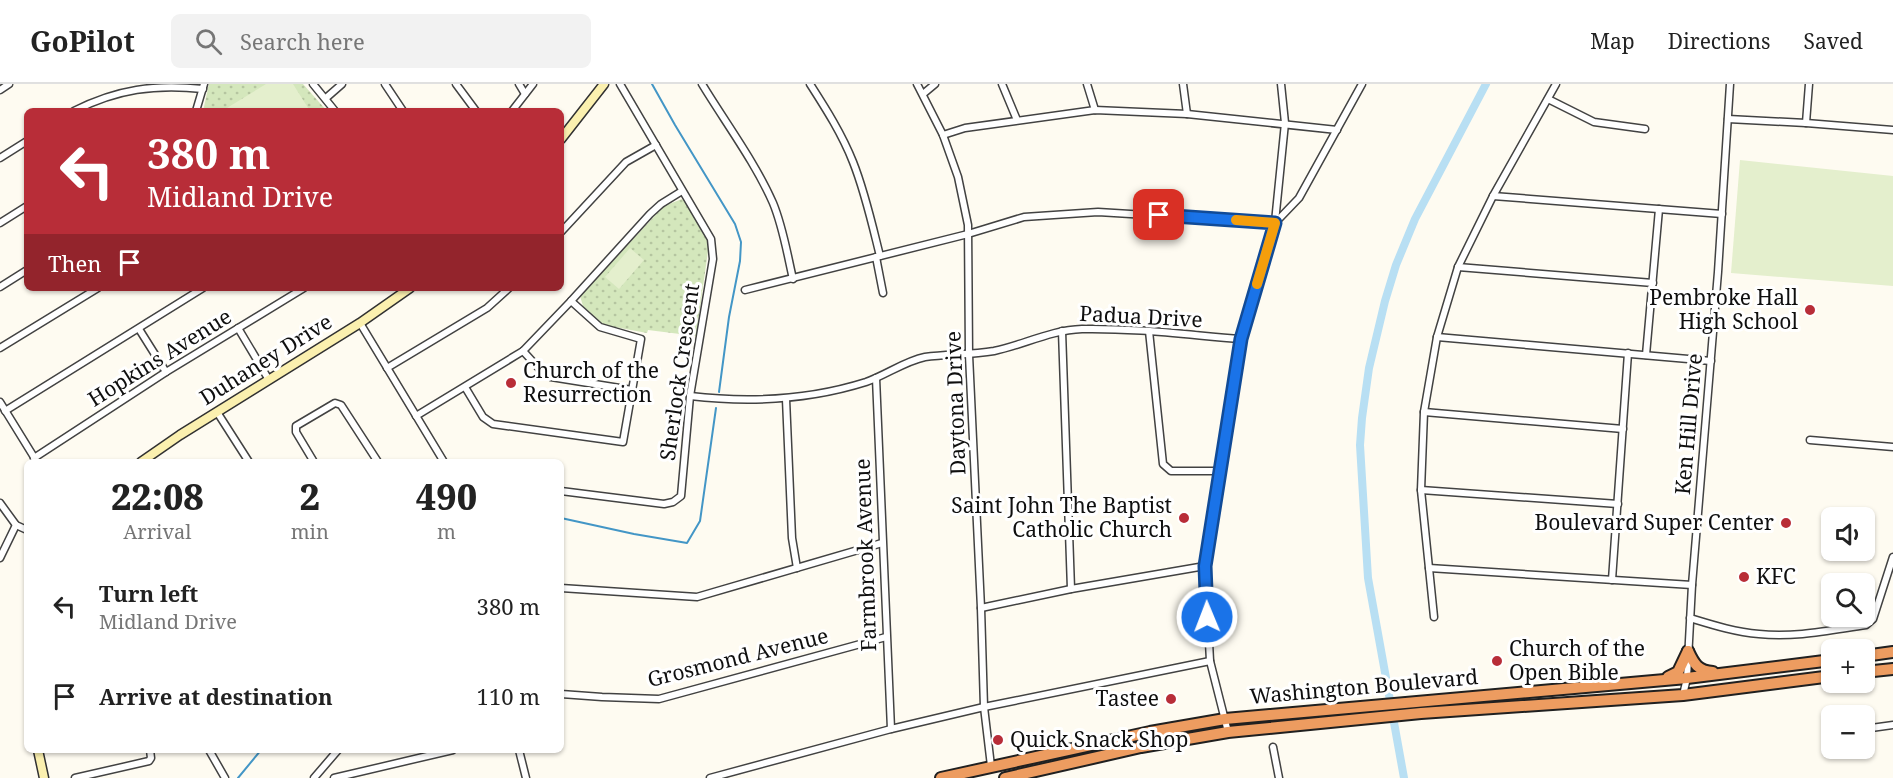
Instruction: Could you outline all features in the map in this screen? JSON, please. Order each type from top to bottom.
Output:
[{"type":"highway","points":[[1688,651],[1693,662],[1702,671],[1728,674]]},
{"type":"highway","points":[[1645,682],[1668,677],[1678,672],[1688,651]]},
{"type":"highway","points":[[1875,654],[1893,652]]},
{"type":"highway","name":"Washington Boulevard","points":[[941,778],[1150,732],[1225,719],[1688,678],[1821,661]]},
{"type":"highway","points":[[1875,671],[1893,669]]},
{"type":"highway","name":"Washington Boulevard","points":[[1005,778],[1141,747],[1228,732],[1421,713],[1683,695],[1821,677]]},
{"type":"street","points":[[0,90],[9,84]]},
{"type":"street","points":[[313,84],[333,108]]},
{"type":"street","points":[[326,98],[342,84]]},
{"type":"street","points":[[385,84],[401,108]]},
{"type":"street","points":[[456,84],[474,108]]},
{"type":"street","points":[[519,84],[525,94]]},
{"type":"street","points":[[514,108],[533,84]]},
{"type":"street","points":[[564,136],[604,84]]},
{"type":"street","name":"Sherlock Crescent","points":[[564,491],[664,504],[677,500],[681,496],[690,396],[713,249],[711,238],[620,84]]},
{"type":"street","points":[[702,84],[772,201],[779,220],[793,279]]},
{"type":"street","points":[[810,84],[854,162],[867,201],[878,257],[882,293]]},
{"type":"street","name":"Daytona Drive","points":[[916,84],[943,135],[958,177],[968,225],[969,355],[984,707],[991,766]]},
{"type":"street","points":[[923,94],[935,84]]},
{"type":"street","points":[[1002,84],[1017,120]]},
{"type":"street","points":[[1087,84],[1095,110]]},
{"type":"street","points":[[1183,84],[1187,114]]},
{"type":"street","points":[[1228,732],[1210,661],[1205,566],[1241,339],[1275,223],[1285,123],[1281,84]]},
{"type":"street","points":[[1275,223],[1299,198],[1362,84]]},
{"type":"street","points":[[1434,617],[1421,490],[1424,412],[1437,337],[1458,267],[1493,196],[1556,84]]},
{"type":"street","name":"Ken Hill Drive","points":[[1683,695],[1688,678],[1692,585],[1731,84]]},
{"type":"street","points":[[1806,123],[1809,84]]},
{"type":"street","points":[[80,108],[113,93],[133,87],[185,85],[203,86],[197,108]]},
{"type":"street","points":[[1548,99],[1594,122],[1645,129]]},
{"type":"street","points":[[943,135],[965,128],[1095,110],[1187,114],[1337,130]]},
{"type":"street","points":[[1728,119],[1893,130]]},
{"type":"street","points":[[0,158],[24,143]]},
{"type":"street","points":[[564,229],[626,162],[656,144]]},
{"type":"street","points":[[416,416],[522,351],[650,214],[682,191]]},
{"type":"street","points":[[1493,196],[1722,214]]},
{"type":"street","points":[[0,223],[24,208]]},
{"type":"street","points":[[1647,355],[1659,209]]},
{"type":"street","points":[[745,290],[968,234],[1024,217],[1098,212],[1198,216],[1275,223]]},
{"type":"street","points":[[1458,267],[1653,283]]},
{"type":"street","points":[[0,286],[24,272]]},
{"type":"street","points":[[0,348],[93,291]]},
{"type":"street","points":[[5,411],[198,291]]},
{"type":"street","name":"Hopkins Avenue","points":[[37,459],[166,372],[299,291]]},
{"type":"street","name":"Duhaney Drive","points":[[146,459],[406,291]]},
{"type":"street","points":[[387,368],[488,308],[506,291]]},
{"type":"street","points":[[465,387],[483,417],[493,424],[621,443],[624,440],[641,339],[600,327],[571,301]]},
{"type":"street","points":[[360,322],[441,459]]},
{"type":"street","points":[[238,328],[269,380]]},
{"type":"street","points":[[139,329],[166,372]]},
{"type":"street","name":"Padua Drive","points":[[690,396],[727,400],[786,399],[843,389],[924,358],[969,355],[1011,347],[1062,331],[1081,329],[1241,339]]},
{"type":"street","points":[[1062,331],[1071,589]]},
{"type":"street","points":[[1149,332],[1163,464],[1171,471],[1221,471]]},
{"type":"street","points":[[1437,337],[1711,361]]},
{"type":"street","points":[[522,351],[544,374],[551,377],[632,390]]},
{"type":"street","points":[[1612,580],[1628,353]]},
{"type":"street","name":"Farmbrook Avenue","points":[[876,378],[891,729]]},
{"type":"street","points":[[786,399],[792,538],[797,568]]},
{"type":"street","points":[[0,402],[35,459]]},
{"type":"street","points":[[312,459],[296,432],[296,426],[334,403],[341,405],[376,459]]},
{"type":"street","points":[[218,412],[247,459]]},
{"type":"street","points":[[1424,412],[1623,429]]},
{"type":"street","points":[[1810,440],[1893,447]]},
{"type":"street","points":[[1421,490],[1618,504]]},
{"type":"street","points":[[0,503],[16,525],[24,529]]},
{"type":"street","points":[[0,558],[16,525]]},
{"type":"street","points":[[564,588],[697,597],[882,543]]},
{"type":"street","points":[[1690,618],[1732,630],[1760,634],[1786,635],[1866,625],[1873,619],[1893,557]]},
{"type":"street","points":[[981,608],[1071,589],[1205,566]]},
{"type":"street","points":[[1429,568],[1692,585]]},
{"type":"street","name":"Grosmond Avenue","points":[[564,694],[659,699],[886,637]]},
{"type":"street","points":[[710,778],[891,729],[984,707],[1210,661]]},
{"type":"street","points":[[1875,727],[1893,725]]},
{"type":"street","points":[[1273,747],[1279,778]]},
{"type":"street","points":[[39,753],[44,778]]},
{"type":"street","points":[[75,778],[149,761],[150,753]]},
{"type":"street","points":[[212,753],[225,778]]},
{"type":"street","points":[[314,778],[335,753]]},
{"type":"street","points":[[334,778],[440,753]]},
{"type":"street","points":[[520,753],[526,778]]},
{"type":"green space","points":[[209,84],[303,84],[324,108],[204,108]]},
{"type":"green space","points":[[266,84],[293,84],[308,108],[227,108]]},
{"type":"green space","points":[[1740,160],[1893,176],[1893,286],[1731,273]]},
{"type":"green space","points":[[682,199],[709,244],[696,336],[648,330],[647,333],[604,325],[583,306],[580,296],[664,206]]},
{"type":"green space","points":[[630,248],[644,260],[619,289],[605,277]]},
{"type":"waterway","points":[[652,84],[735,224],[741,242],[719,392]]},
{"type":"waterway","points":[[1404,778],[1368,578],[1360,445],[1362,418],[1369,368],[1396,265],[1415,219],[1486,84]]},
{"type":"waterway","points":[[564,519],[687,543],[700,521],[716,408]]},
{"type":"waterway","points":[[238,778],[259,753]]},
{"type":"slow traffic","points":[[1236,220],[1275,223],[1257,284]]},
{"type":"place","name":"Pembroke Hall High School","points":[[1810,310]]},
{"type":"place","name":"Church of the Resurrection","points":[[511,383]]},
{"type":"place","name":"Saint John The Baptist Catholic Church","points":[[1184,518]]},
{"type":"place","name":"Boulevard Super Center","points":[[1786,523]]},
{"type":"place","name":"KFC","points":[[1744,577]]},
{"type":"place","name":"Church of the Open Bible","points":[[1497,661]]},
{"type":"place","name":"Tastee","points":[[1171,699]]},
{"type":"place","name":"Quick Snack Shop","points":[[998,740]]},
{"type":"route","points":[[1159,215],[1275,223],[1241,339],[1205,566],[1207,617]]}]
